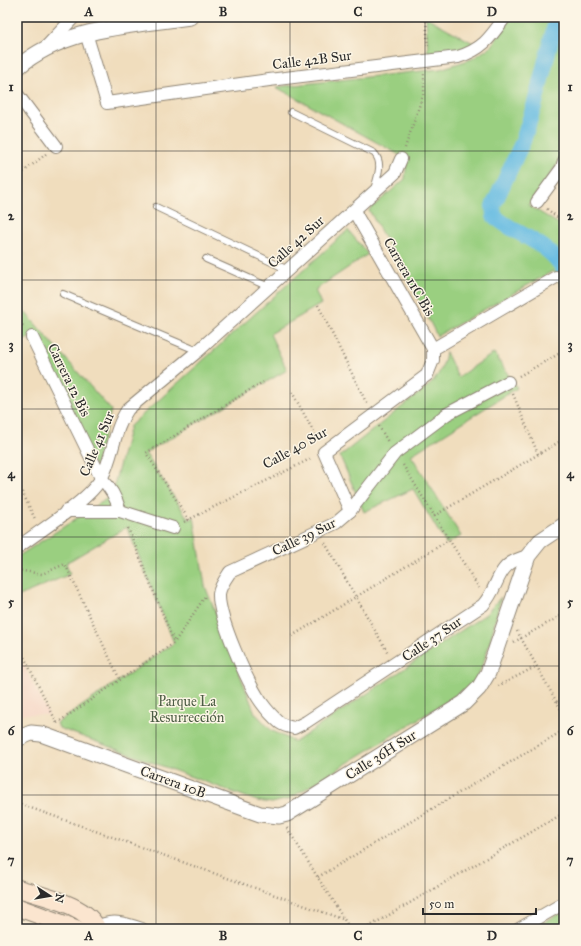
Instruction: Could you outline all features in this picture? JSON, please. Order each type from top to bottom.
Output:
[{"type":"main road","points":[[17,888],[75,907],[88,915],[96,928]]},
{"type":"main road","points":[[17,907],[77,929]]},
{"type":"street","points":[[17,68],[44,49],[74,17]]},
{"type":"street","points":[[44,49],[86,34],[190,17]]},
{"type":"street","name":"Calle 42B Sur","points":[[86,34],[106,103],[269,80],[458,57],[474,52],[489,40],[504,17]]},
{"type":"street","points":[[17,94],[56,146]]},
{"type":"street","name":"Calle 42 Sur","points":[[128,409],[198,351],[354,211],[395,173],[401,159]]},
{"type":"street","points":[[537,202],[562,168],[564,161]]},
{"type":"street","name":"Carrera 11C Bis","points":[[354,211],[433,354]]},
{"type":"street","points":[[433,354],[556,277]]},
{"type":"street","name":"Carrera 12 Bis","points":[[32,337],[101,478],[109,486],[117,499],[120,511]]},
{"type":"street","name":"Calle 40 Sur","points":[[324,452],[427,375],[433,354]]},
{"type":"street","name":"Calle 39 Sur","points":[[219,594],[224,581],[230,572],[336,523],[350,511],[395,453],[447,414],[508,382]]},
{"type":"street","name":"Calle 41 Sur","points":[[17,548],[66,512],[94,489],[108,463],[123,417],[128,409]]},
{"type":"street","points":[[324,452],[350,511]]},
{"type":"street","points":[[66,512],[120,511],[173,528]]},
{"type":"street","name":"Calle 37 Sur","points":[[219,594],[225,624],[253,688],[262,703],[280,723],[287,726],[300,726],[483,605],[501,573],[508,564],[528,556],[540,541],[564,526]]},
{"type":"street","name":"Calle 36H Sur","points":[[279,816],[296,809],[441,718],[464,703],[479,688],[484,680],[495,653],[528,556]]},
{"type":"street","name":"Carrera 10B","points":[[21,736],[41,734],[260,814],[279,816]]},
{"type":"street","points":[[519,929],[564,903]]},
{"type":"street","points":[[96,928],[107,923],[114,922],[142,929]]},
{"type":"lane","points":[[291,112],[374,153],[379,158],[380,167],[372,194]]},
{"type":"lane","points":[[156,206],[288,270]]},
{"type":"lane","points":[[206,258],[269,287]]},
{"type":"lane","points":[[63,294],[198,351]]},
{"type":"path","points":[[401,159],[424,92],[427,61],[426,17]]},
{"type":"path","points":[[17,177],[56,146]]},
{"type":"path","points":[[537,202],[562,221]]},
{"type":"path","points":[[538,454],[508,382],[564,351]]},
{"type":"path","points":[[189,520],[146,453],[263,382]]},
{"type":"path","points":[[292,392],[324,452]]},
{"type":"path","points":[[434,516],[564,439]]},
{"type":"path","name":"Calle 40 Sur","points":[[173,528],[324,452]]},
{"type":"path","points":[[17,481],[40,530]]},
{"type":"path","points":[[120,511],[174,643]]},
{"type":"path","points":[[318,532],[394,664]]},
{"type":"path","points":[[292,636],[450,540]]},
{"type":"path","points":[[17,570],[42,574],[65,564],[120,680]]},
{"type":"path","points":[[57,723],[174,643],[210,589],[219,594]]},
{"type":"path","points":[[495,653],[564,614]]},
{"type":"path","points":[[508,615],[564,715]]},
{"type":"path","points":[[17,643],[68,744]]},
{"type":"path","points":[[557,702],[564,697]]},
{"type":"path","points":[[318,877],[564,730]]},
{"type":"path","points":[[17,803],[345,920]]},
{"type":"path","points":[[365,929],[564,813]]},
{"type":"path","points":[[279,816],[350,929]]},
{"type":"shaded area","points":[[17,653],[49,715],[22,714],[17,717]]},
{"type":"green space","points":[[426,17],[473,43],[472,48],[428,55]]},
{"type":"green space","points":[[510,17],[564,17],[564,147],[557,165],[528,205],[564,227],[564,292],[553,271],[437,336],[369,210],[405,179],[407,159],[276,87],[440,69],[472,59],[492,46]]},
{"type":"green space","name":"Parque La Resurrección","points":[[348,230],[368,254],[315,290],[321,304],[270,334],[287,370],[145,453],[189,520],[194,517],[205,586],[255,713],[271,730],[295,742],[486,614],[501,597],[493,632],[481,669],[469,688],[289,799],[272,803],[257,801],[59,728],[57,723],[174,643],[127,527],[66,563],[70,574],[17,597],[17,557],[111,496],[130,426]]},
{"type":"green space","points":[[17,303],[111,410],[95,467],[31,337],[17,344]]},
{"type":"green space","points":[[446,352],[458,377],[494,353],[517,388],[411,455],[461,536],[446,544],[413,489],[364,512],[340,456],[432,383],[441,369]]},
{"type":"green space","points":[[564,911],[564,929],[532,929]]},
{"type":"waterway","points":[[557,17],[535,103],[523,141],[493,206],[494,216],[541,246],[558,260],[564,270]]}]
